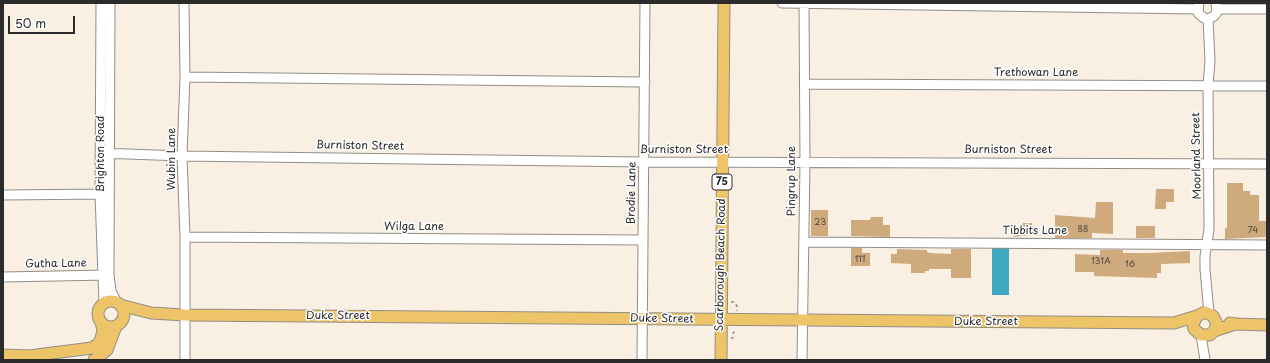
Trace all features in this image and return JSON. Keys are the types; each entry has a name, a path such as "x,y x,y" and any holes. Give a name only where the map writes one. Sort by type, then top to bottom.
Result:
{"main road":[{"name":"Scarborough Beach Road","path":"721,360 724,3"},
{"path":"3,355 29,356 92,348 98,344 103,330 99,312 104,304 111,301 118,304 124,312 108,350 97,359"},
{"name":"Duke Street","path":"118,304 150,313 185,315 1174,324 1205,333"},
{"name":"Duke Street","path":"119,324 150,313"},
{"name":"Duke Street","path":"1174,324 1205,315"},
{"path":"1205,315 1235,324 1267,325"},
{"path":"1205,315 1217,324 1205,333"},
{"path":"1205,315 1193,324 1205,333"},
{"path":"101,322 108,327 119,324"},
{"path":"1205,333 1235,324"}],"street":[{"name":"Brighton Road","path":"101,3 105,153 104,304"},
{"name":"Brighton Road","path":"105,153 110,3"},
{"name":"Wubin Lane","path":"184,3 185,78 182,156 185,237 185,360"},
{"name":"Brodie Lane","path":"642,360 646,3"},
{"path":"782,3 1198,6 1200,16 1208,19 1214,16 1217,6 1267,9"},
{"name":"Pingrup Lane","path":"802,360 805,162 804,3"},
{"name":"Moorland Street","path":"1205,315 1205,256 1209,230 1208,86 1210,60 1208,19"},
{"path":"185,78 645,82"},
{"name":"Trethowan Lane","path":"804,84 1267,86"},
{"name":"Burniston Street","path":"105,153 182,156 644,162 1267,164"},
{"path":"3,195 105,194"},
{"name":"Wilga Lane","path":"185,237 643,240"},
{"name":"Tibbits Lane","path":"804,242 1267,245"},
{"name":"Brighton Road","path":"105,275 118,304"},
{"name":"Gutha Lane","path":"3,277 105,275"},
{"path":"1205,333 1205,357"},
{"path":"92,348 97,359"}],"water":[{"path":"992,247 1009,247 1009,295 992,295"}],"building":[{"path":"1227,183 1243,183 1243,191 1250,191 1250,195 1259,195 1259,221 1267,221 1267,237 1225,239 1225,228 1227,228"},
{"path":"1156,189 1174,189 1174,202 1166,202 1166,209 1155,209"},
{"path":"1096,202 1113,202 1113,234 1092,233 1092,238 1055,238 1055,215 1095,218"},
{"path":"811,210 828,210 828,236 811,236"},
{"path":"871,217 883,217 883,225 890,225 890,237 851,236 851,220 870,220"},
{"path":"1023,223 1032,223 1032,235 1014,237 1013,229 1020,228"},
{"path":"1136,226 1155,226 1155,238 1136,238"},
{"path":"851,248 862,248 862,253 870,253 870,266 851,266"},
{"path":"897,249 927,250 927,252 930,253 951,254 951,249 971,249 971,278 951,278 951,269 929,269 929,271 925,271 925,273 911,273 911,264 891,263 891,254 897,254"},
{"path":"1100,250 1123,250 1123,253 1190,251 1190,263 1161,264 1161,273 1157,273 1157,278 1094,276 1094,272 1075,272 1075,254 1100,255"}]}
